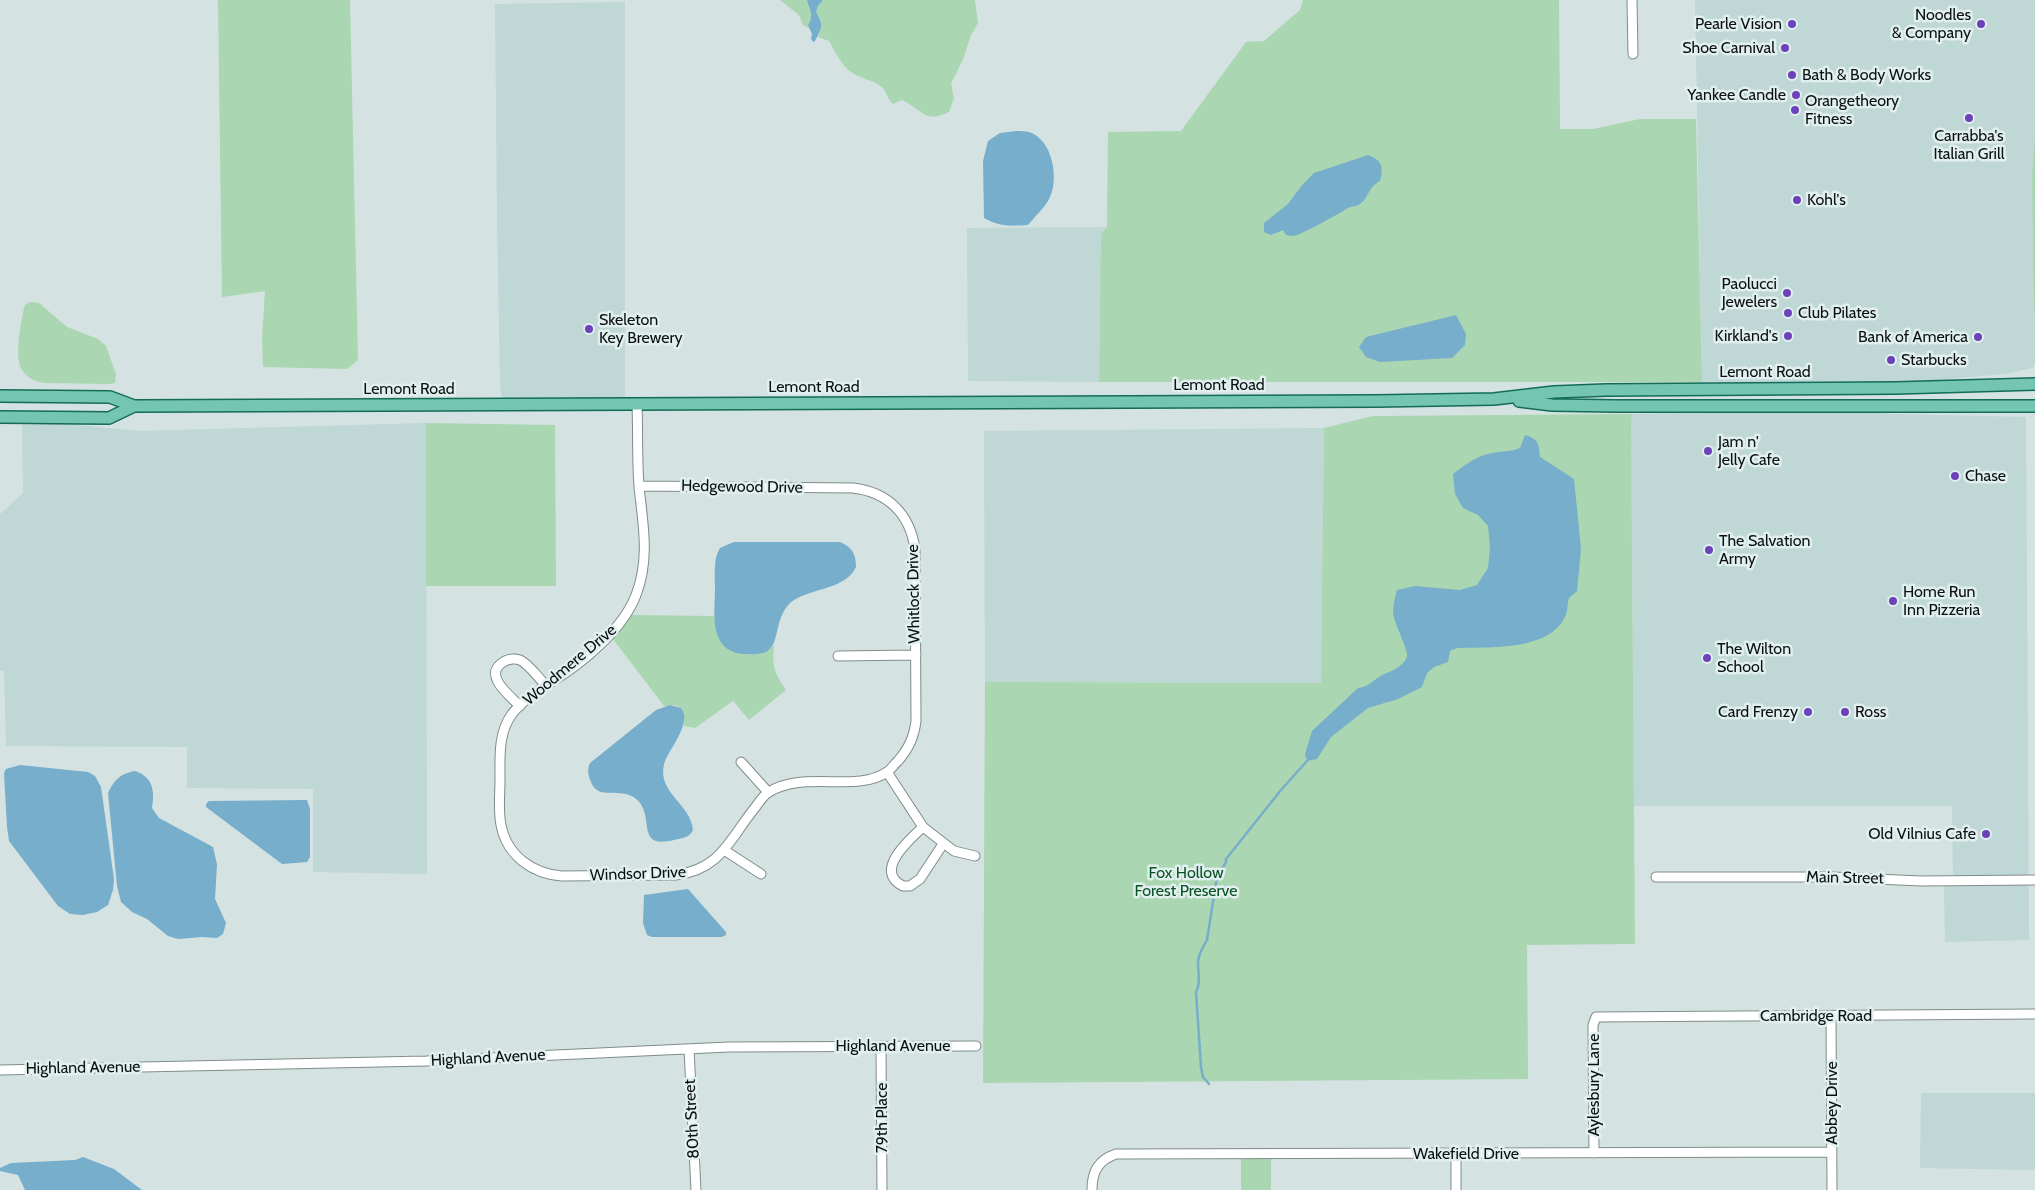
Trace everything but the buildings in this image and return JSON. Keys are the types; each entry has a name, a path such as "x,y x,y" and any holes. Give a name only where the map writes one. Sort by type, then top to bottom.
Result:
{"main road":[{"name":"Lemont Road","path":"1494,399 1554,392 1606,390 1896,388 2035,384"},
{"name":"Lemont Road","path":"0,396 110,397 134,406 1494,399 1552,405 1616,406 2035,406"},
{"name":"Lemont Road","path":"0,417 109,418 134,406"}],"street":[{"path":"1632,0 1633,54"},
{"name":"Woodmere Drive","path":"500,777 500,745 512,715 546,685 554,681 609,637 632,605 640,584 645,558 644,523 639,486 637,404"},
{"name":"Hedgewood Drive","path":"639,486 846,488"},
{"name":"Whitlock Drive","path":"846,488 862,489 880,496 902,512 910,529 915,549 916,721 912,740 907,750 887,772"},
{"path":"838,656 916,655"},
{"path":"520,706 497,683 496,673 499,665 508,659 520,660 546,685"},
{"path":"741,762 768,792 792,783 862,781 887,772 923,827 954,851 975,856"},
{"name":"Windsor Drive","path":"500,777 500,823 505,838 518,859 544,874 562,876 676,875 700,869 718,858 768,792"},
{"path":"923,827 893,861 892,877 896,883 903,886 915,883 920,879 944,844"},
{"path":"724,850 761,874"},
{"name":"Main Street","path":"1656,877 1832,877 1921,881 2035,880"},
{"name":"Cambridge Road","path":"1596,1017 2035,1014"},
{"name":"Abbey Drive","path":"1831,1016 1832,1190"},
{"name":"Aylesbury Lane","path":"1594,1153 1594,1025 1596,1017"},
{"name":"79th Place","path":"881,1046 882,1190"},
{"name":"Highland Avenue","path":"0,1070 426,1061 689,1049 976,1046"},
{"name":"80th Street","path":"689,1049 696,1190"},
{"name":"Wakefield Drive","path":"1092,1190 1094,1173 1102,1161 1108,1157 1123,1154 1832,1152"},
{"path":"1456,1154 1456,1190"}],"shaded area":[{"path":"1695,0 2035,0 2035,362 2033,368 2005,374 1915,382 1702,382"},
{"path":"625,2 625,404 503,404 500,384 495,4"},
{"path":"1107,227 1101,234 1099,382 968,381 967,228"},
{"path":"1860,411 1893,414 2026,417 2029,940 1945,942 1944,886 1953,886 1952,806 1634,806 1631,414"},
{"path":"426,423 427,874 313,872 313,789 187,788 187,747 6,746 4,671 0,671 0,514 23,493 22,425 66,424 140,431"},
{"path":"1324,428 1321,683 985,682 984,431"},
{"path":"1921,1093 2035,1093 2035,1170 1920,1168"}],"green space":[{"path":"218,0 350,0 358,360 347,369 263,367 262,338 265,291 222,297"},
{"path":"780,0 807,0 811,15 808,25 810,29 803,25 799,15"},
{"path":"823,0 975,0 978,23 971,35 964,57 951,84 954,98 949,112 934,117 924,114 902,100 893,104 883,88 847,69 838,58 829,41 818,37 821,24 816,12"},
{"path":"1303,0 1559,0 1560,129 1593,129 1640,119 1696,119 1702,382 1099,382 1101,234 1107,227 1108,132 1181,131 1246,42 1264,41 1300,10"},
{"path":"2035,135 2035,309 2034,312 2032,177"},
{"path":"30,302 39,303 67,327 98,339 106,346 116,374 115,383 45,383 35,381 26,375 20,365 18,348 23,311 25,305"},
{"name":"Fox Hollow Forest Preserve","path":"1631,414 1635,944 1527,945 1528,1079 983,1083 985,682 1321,683 1324,428 1373,416"},
{"path":"426,423 555,425 556,586 426,586"},
{"path":"632,615 715,616 715,621 768,651 774,645 773,658 775,669 786,690 749,720 733,701 695,728 684,726 684,716 681,709 670,705 664,706 613,639"},
{"path":"1241,1159 1271,1159 1271,1190 1241,1190"}],"water":[{"path":"807,0 823,0 816,12 821,23 821,30 813,42 808,25 811,15"},
{"path":"1029,132 1043,142 1052,160 1054,179 1053,189 1045,205 1028,225 1016,226 995,223 984,218 983,161 988,141 1000,133"},
{"path":"1368,155 1376,159 1381,165 1381,176 1380,181 1373,186 1360,204 1348,208 1294,236 1286,235 1283,230 1271,235 1264,232 1264,223 1288,204 1314,173"},
{"path":"1456,315 1466,334 1465,345 1452,358 1380,362 1366,357 1359,347 1366,337"},
{"path":"1525,435 1537,442 1540,457 1574,479 1581,549 1577,591 1569,598 1565,617 1557,628 1546,636 1532,641 1501,647 1457,648 1450,651 1448,662 1434,667 1427,673 1422,687 1398,699 1368,708 1331,737 1317,759 1307,761 1305,754 1312,731 1358,688 1368,685 1396,668 1407,657 1393,613 1397,590 1415,586 1460,590 1477,585 1488,568 1490,547 1488,526 1478,515 1463,508 1455,494 1453,474 1481,456 1520,448"},
{"path":"734,542 840,542 848,546 852,552 856,567 845,580 802,596 787,606 780,621 774,643 766,652 743,654 732,651 724,646 716,629 715,619 716,557 720,548"},
{"path":"670,705 681,708 684,714 684,721 679,736 664,764 663,774 665,783 687,813 693,830 685,837 661,842 654,840 649,835 645,813 635,798 629,795 599,791 594,788 588,770 590,763 656,710"},
{"path":"20,765 88,772 95,776 101,787 114,879 108,905 97,912 83,915 70,914 58,906 9,841 4,773 6,769"},
{"path":"135,771 146,777 149,781 153,790 152,808 159,818 213,847 217,864 215,899 226,923 223,934 217,938 178,939 168,936 147,919 132,912 121,902 117,886 108,793 118,778"},
{"path":"307,800 310,809 310,857 307,862 282,864 206,807 209,801"},
{"path":"688,889 726,932 726,935 722,937 652,937 647,935 643,923 644,895"},
{"path":"83,1157 114,1169 142,1190 25,1190 18,1175 0,1171 0,1168 11,1163 75,1160"}],"waterway":[{"path":"1209,1084 1203,1077 1201,1067 1196,992 1199,982 1198,960 1207,940 1217,877 1226,859 1281,790 1307,761"}],"place":[{"name":"Pearle Vision","path":"1792,24"},
{"name":"Noodles & Company","path":"1981,24"},
{"name":"Shoe Carnival","path":"1785,48"},
{"name":"Bath & Body Works","path":"1792,75"},
{"name":"Yankee Candle","path":"1796,95"},
{"name":"Orangetheory Fitness","path":"1795,110"},
{"name":"Carrabba's Italian Grill","path":"1969,118"},
{"name":"Kohl's","path":"1797,200"},
{"name":"Paolucci Jewelers","path":"1787,293"},
{"name":"Club Pilates","path":"1788,313"},
{"name":"Skeleton Key Brewery","path":"589,329"},
{"name":"Kirkland's","path":"1788,336"},
{"name":"Bank of America","path":"1978,337"},
{"name":"Starbucks","path":"1891,360"},
{"name":"Jam n' Jelly Cafe","path":"1708,451"},
{"name":"Chase","path":"1955,476"},
{"name":"The Salvation Army","path":"1709,550"},
{"name":"Home Run Inn Pizzeria","path":"1893,601"},
{"name":"The Wilton School","path":"1707,658"},
{"name":"Card Frenzy","path":"1808,712"},
{"name":"Ross","path":"1845,712"},
{"name":"Old Vilnius Cafe","path":"1986,834"}]}
